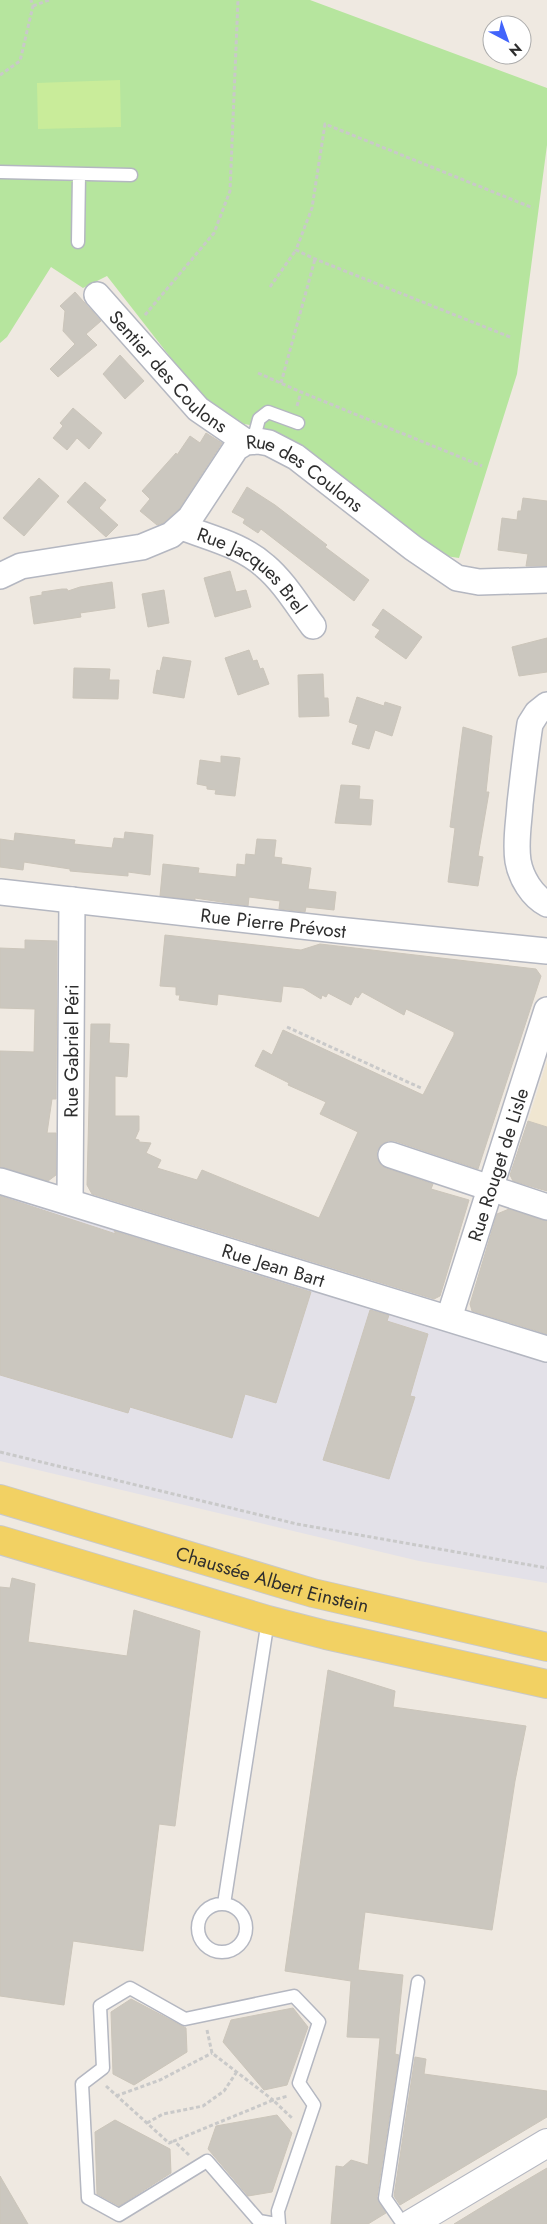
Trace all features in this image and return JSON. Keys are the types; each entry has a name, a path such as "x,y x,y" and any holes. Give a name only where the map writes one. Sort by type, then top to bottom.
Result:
{"main road":[{"name":"Chaussée Albert Einstein","path":"0,1499 313,1593 547,1647"},
{"name":"Chaussée Albert Einstein","path":"0,1540 268,1620 326,1635 547,1684"},
{"path":"411,2224 547,2143"}],"street":[{"name":"Sentier des Coulons","path":"97,295 198,409 249,442"},
{"name":"Rue des Coulons","path":"0,576 21,566 142,547 166,538 182,527 190,518 236,448 249,442 269,443 296,457 420,553 457,578 479,582 547,580"},
{"name":"Rue Jacques Brel","path":"182,527 244,551 260,562 280,582 313,626"},
{"path":"547,705 537,713 530,724 526,747 518,845 518,861 524,880 535,895 547,904"},
{"name":"Rue Pierre Prévost","path":"0,892 337,930 547,951"},
{"name":"Rue Gabriel Péri","path":"70,1202 72,900"},
{"name":"Rue Rouget de Lisle","path":"449,1318 547,1010"},
{"path":"391,1155 547,1207"},
{"name":"Rue Jean Bart","path":"0,1181 547,1349"}],"lane":[{"path":"0,172 131,175"},
{"path":"78,242 79,174"},
{"path":"249,442 259,419 268,412 295,422"},
{"path":"224,1904 268,1620"},
{"path":"403,2224 385,2198 418,1982"},
{"path":"130,1988 185,2019 204,2015 294,1996 319,2022 299,2084 314,2105 278,2210 277,2224 259,2220 207,2161 119,2215 88,2198 82,2084 103,2068 100,2006 130,1988"}],"path":[{"path":"0,75 20,61 33,6 31,0"},
{"path":"33,6 49,0"},
{"path":"130,333 214,233 230,191 238,0"},
{"path":"270,288 296,250 312,208 326,124 533,208"},
{"path":"296,250 510,337"},
{"path":"281,383 315,259"},
{"path":"258,373 482,466"},
{"path":"295,422 301,392"},
{"path":"286,1027 421,1088"},
{"path":"0,1452 297,1524 547,1568"},
{"path":"204,2015 212,2053 273,2100 305,2131"},
{"path":"116,2096 160,2080 212,2053"},
{"path":"147,2123 163,2114 203,2106 224,2091 236,2072"},
{"path":"94,2075 169,2143 273,2100 305,2092"},
{"path":"174,2141 200,2165"}],"shaded area":[{"path":"547,1061 547,1127 528,1121"},
{"path":"0,1190 547,1350 547,1583 419,1561 0,1461"}],"green space":[{"path":"0,0 310,0 547,88 547,145 517,374 459,558 439,555 256,426 244,424 199,394 107,276 83,288 51,267 7,337 0,343"},
{"path":"120,80 121,127 38,129 37,83"}],"building":[{"path":"75,292 101,321 86,334 97,345 58,377 50,369 75,344 63,331 65,311 60,306"},
{"path":"120,355 144,381 125,399 103,374"},
{"path":"73,408 102,433 89,449 77,438 67,450 53,438 63,426 60,423"},
{"path":"206,433 222,443 179,509 163,523 157,525 140,511 150,499 142,491 176,453 177,455 190,436 200,443"},
{"path":"39,478 59,496 24,536 3,518"},
{"path":"85,482 106,500 99,508 118,525 106,537 67,502"},
{"path":"247,487 275,505 327,545 325,547 369,580 354,601 261,529 258,533 243,523 245,519 232,512"},
{"path":"523,498 547,501 547,566 526,566 528,554 498,550 502,518 517,520"},
{"path":"230,571 236,592 246,590 251,607 215,617 204,578"},
{"path":"112,582 115,608 80,613 81,617 34,624 30,597 42,595 42,592 62,589 67,589 68,591 80,587"},
{"path":"164,590 169,623 148,627 142,594"},
{"path":"383,609 422,637 406,659 375,637 380,630 372,625"},
{"path":"547,638 547,672 519,676 512,647"},
{"path":"249,650 253,661 257,660 260,669 263,668 269,684 238,695 225,658"},
{"path":"163,657 191,661 184,698 153,693 157,670 160,671"},
{"path":"74,668 110,669 109,680 119,680 118,699 73,698"},
{"path":"323,674 324,698 328,698 329,716 299,717 298,675"},
{"path":"357,697 384,706 385,702 401,707 392,736 375,730 369,749 352,744 358,725 349,722"},
{"path":"463,727 492,736 486,792 489,792 478,856 483,857 478,886 448,882 455,828 450,827"},
{"path":"221,756 240,758 235,796 215,794 216,790 207,789 207,786 197,784 200,760 221,763"},
{"path":"341,785 360,786 359,799 373,800 371,825 335,823"},
{"path":"125,832 153,835 150,875 128,872 128,876 70,871 70,869 24,862 23,870 0,867 0,839 14,841 15,833 75,840 74,844 112,848 114,838 124,839"},
{"path":"257,839 276,840 274,857 282,858 281,864 311,868 308,889 336,892 334,910 306,907 305,912 279,909 280,901 249,897 248,906 195,898 195,900 160,896 163,864 199,868 198,873 236,877 237,864 245,865 246,854 255,855"},
{"path":"165,935 301,950 320,944 536,969 541,976 478,1169 395,1141 388,1141 382,1144 377,1151 377,1158 381,1165 386,1168 433,1184 431,1189 469,1200 440,1296 434,1299 92,1194 87,1185 91,1024 110,1024 109,1043 129,1044 127,1077 115,1076 115,1116 139,1116 139,1130 135,1139 139,1140 139,1142 151,1143 146,1153 161,1160 157,1168 197,1180 202,1170 319,1218 358,1132 320,1114 326,1102 288,1085 289,1083 255,1066 263,1050 272,1055 283,1030 423,1095 454,1035 454,1032 406,1009 404,1015 362,992 358,998 355,996 351,1005 328,993 326,997 322,995 321,999 303,988 283,986 281,1002 218,994 217,1005 179,1000 180,995 176,995 176,987 160,986"},
{"path":"25,940 57,941 56,1099 52,1099 47,1133 56,1133 56,1175 48,1181 0,1167 0,1051 34,1052 35,1009 0,1008 0,948 25,949"},
{"path":"528,1121 547,1127 547,1191 513,1181 510,1175"},
{"path":"0,1196 116,1234 114,1231 311,1292 276,1403 245,1394 232,1438 130,1407 128,1413 0,1375"},
{"path":"509,1209 547,1221 547,1334 472,1311 470,1304 497,1214"},
{"path":"370,1310 389,1315 387,1321 428,1334 410,1396 415,1397 389,1479 323,1460"},
{"path":"12,1578 35,1584 28,1642 127,1656 134,1610 200,1631 175,1826 159,1824 143,1951 73,1941 64,2005 0,1996 0,1587 10,1588"},
{"path":"328,1670 395,1691 393,1707 526,1726 515,1781 492,1930 365,1912 358,1970 403,1975 395,2054 399,2055 377,2197 386,2213 368,2224 331,2224 336,2166 343,2167 351,2160 368,2165 380,2038 347,2037 351,1981 285,1971"},
{"path":"131,1999 186,2028 187,2052 134,2085 113,2074 111,2012"},
{"path":"293,2008 308,2027 287,2085 264,2090 223,2042 231,2020"},
{"path":"415,2057 426,2059 424,2074 547,2091 547,2117 400,2205 394,2196"},
{"path":"277,2115 292,2133 272,2192 248,2196 208,2149 216,2126"},
{"path":"115,2120 170,2149 171,2173 119,2206 97,2194 95,2132"},
{"path":"547,2168 547,2224 454,2224 508,2191"},
{"path":"0,2176 28,2224 0,2224"}]}
